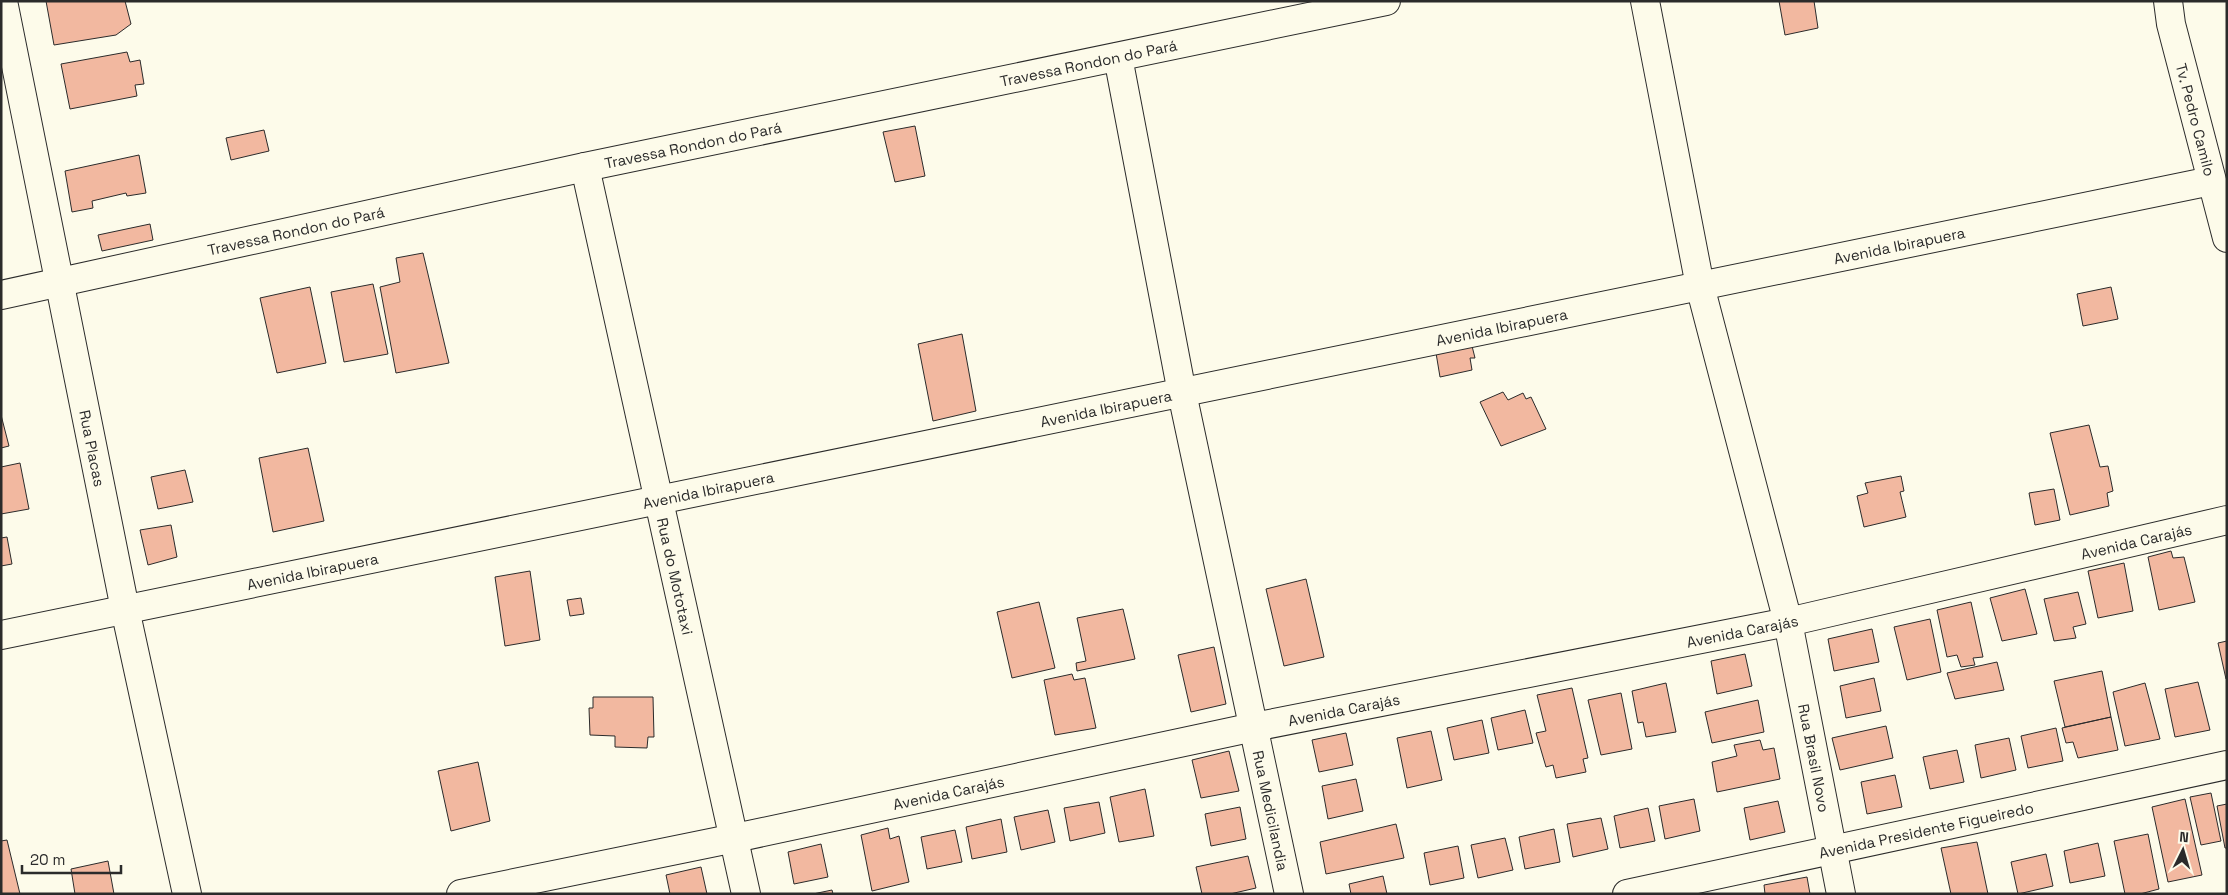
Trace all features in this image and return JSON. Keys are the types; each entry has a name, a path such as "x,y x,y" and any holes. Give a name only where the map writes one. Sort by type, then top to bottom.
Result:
{"street":[{"name":"Rua Placas","path":"3,1 125,609 187,894"},
{"name":"Travessa Rondon do Pará","path":"1,295 585,167 1386,1"},
{"name":"Rua Brasil Novo","path":"1645,1 1700,286 1788,622 1842,894"},
{"name":"Tv. Pedro Camilo","path":"2168,1 2171,24 2215,165 2227,238"},
{"name":"Rua Medicilandia","path":"1118,57 1182,393 1289,894"},
{"name":"Avenida Ibirapuera","path":"1,635 1700,286 2215,165"},
{"name":"Rua do Mototaxi","path":"585,167 735,838"},
{"name":"Avenida Carajás","path":"461,894 735,838 1254,727 1788,622 2227,520"},
{"name":"Avenida Presidente Figueiredo","path":"1627,894 2227,765"},
{"path":"735,838 746,894"}],"building":[{"path":"46,1 125,1 131,24 116,35 54,45"},
{"path":"1779,1 1814,1 1818,28 1785,35"},
{"path":"127,52 130,62 140,60 144,84 135,85 137,96 70,109 61,64"},
{"path":"915,126 925,176 895,182 883,132"},
{"path":"264,130 269,151 231,160 226,138"},
{"path":"139,155 146,193 127,196 126,193 92,201 93,208 72,212 65,171"},
{"path":"150,224 153,240 102,251 98,235"},
{"path":"423,253 449,363 396,373 380,287 400,282 396,258"},
{"path":"373,284 388,354 344,362 331,292"},
{"path":"310,287 326,363 277,373 260,298"},
{"path":"2111,287 2118,319 2083,326 2077,294"},
{"path":"962,334 976,411 933,421 918,344"},
{"path":"1472,346 1475,358 1470,358 1472,370 1440,377 1436,353"},
{"path":"1503,392 1508,400 1523,393 1526,399 1531,397 1546,429 1501,446 1480,402"},
{"path":"1,415 9,446 1,448"},
{"path":"2089,425 2100,467 2108,466 2113,491 2107,493 2109,506 2070,515 2050,433"},
{"path":"308,448 324,521 273,532 259,458"},
{"path":"20,463 29,509 1,514 1,467"},
{"path":"185,470 193,502 158,509 151,477"},
{"path":"1901,476 1904,491 1900,492 1906,517 1864,527 1857,496 1868,493 1865,483"},
{"path":"2054,489 2060,520 2035,525 2029,493"},
{"path":"171,525 177,557 148,565 140,530"},
{"path":"7,537 12,564 1,566 1,538"},
{"path":"2171,551 2173,558 2184,557 2195,602 2159,610 2148,557"},
{"path":"2124,563 2133,611 2098,618 2088,571"},
{"path":"530,571 540,640 505,646 495,577"},
{"path":"1306,579 1324,657 1284,666 1266,589"},
{"path":"2025,589 2037,634 2002,641 1990,598"},
{"path":"2078,592 2086,624 2073,627 2076,638 2054,641 2044,599"},
{"path":"581,598 584,614 570,616 567,600"},
{"path":"1039,602 1055,668 1012,678 997,612"},
{"path":"1971,602 1983,657 1973,658 1975,665 1961,667 1957,655 1947,657 1937,610"},
{"path":"1123,609 1135,659 1077,671 1076,663 1086,661 1077,618"},
{"path":"1930,619 1941,672 1907,680 1894,627"},
{"path":"1872,629 1879,662 1834,671 1828,639"},
{"path":"2227,641 2227,679 2226,679 2218,643"},
{"path":"1214,647 1226,704 1191,712 1178,655"},
{"path":"1745,654 1752,686 1717,694 1711,661"},
{"path":"1997,662 2004,690 1955,699 1947,673"},
{"path":"2102,671 2111,717 2065,727 2054,681"},
{"path":"1072,674 1074,680 1085,678 1096,728 1055,735 1044,680"},
{"path":"1874,678 1881,711 1846,718 1840,686"},
{"path":"2198,682 2210,730 2175,737 2165,689"},
{"path":"1666,683 1676,732 1646,737 1643,722 1638,723 1632,691"},
{"path":"2145,683 2160,739 2125,746 2113,692"},
{"path":"1572,688 1588,758 1583,759 1586,772 1556,778 1553,765 1546,767 1536,733 1546,731 1537,695"},
{"path":"1621,693 1632,749 1601,755 1588,700"},
{"path":"593,697 653,697 654,737 648,737 647,748 615,747 615,736 590,735 589,708 593,708"},
{"path":"1758,700 1764,732 1712,743 1705,712"},
{"path":"1525,710 1533,743 1498,750 1491,718"},
{"path":"2111,717 2118,750 2078,758 2073,742 2066,743 2062,728"},
{"path":"1482,720 1489,753 1454,760 1447,728"},
{"path":"1886,726 1893,758 1840,770 1832,738"},
{"path":"2056,728 2063,761 2028,768 2021,736"},
{"path":"1431,731 1442,780 1407,788 1397,738"},
{"path":"1346,733 1353,765 1319,772 1312,740"},
{"path":"2009,738 2016,770 1981,778 1975,745"},
{"path":"1760,740 1763,750 1774,748 1780,779 1717,792 1712,762 1737,756 1734,745"},
{"path":"1957,750 1964,782 1930,789 1923,757"},
{"path":"1229,751 1239,791 1201,798 1192,760"},
{"path":"478,762 490,821 451,831 438,771"},
{"path":"1895,775 1902,807 1867,814 1861,782"},
{"path":"1356,779 1363,811 1328,819 1322,786"},
{"path":"1145,789 1154,836 1119,842 1110,797"},
{"path":"2211,793 2221,841 2201,845 2190,797"},
{"path":"1694,799 1700,831 1665,839 1659,806"},
{"path":"2185,799 2202,875 2168,882 2152,807"},
{"path":"1778,801 1785,832 1750,840 1744,808"},
{"path":"1099,802 1105,833 1070,841 1064,808"},
{"path":"2227,804 2227,848 2225,848 2217,806"},
{"path":"1240,807 1246,839 1211,846 1205,814"},
{"path":"1648,808 1655,841 1620,848 1614,816"},
{"path":"1048,810 1055,842 1021,850 1014,817"},
{"path":"1601,818 1608,849 1573,857 1567,824"},
{"path":"1001,819 1007,852 972,859 966,827"},
{"path":"1396,824 1404,858 1326,874 1320,842"},
{"path":"888,828 890,839 899,836 909,882 872,891 861,835"},
{"path":"1554,829 1560,862 1525,869 1519,837"},
{"path":"955,830 962,862 927,869 921,837"},
{"path":"2148,834 2159,889 2140,894 2125,894 2114,841"},
{"path":"1505,838 1513,870 1478,878 1471,845"},
{"path":"7,840 20,894 1,894 1,841"},
{"path":"1977,842 1988,894 1951,894 1941,848"},
{"path":"2098,843 2105,876 2070,883 2064,851"},
{"path":"821,844 828,877 794,884 788,852"},
{"path":"1458,846 1464,878 1430,885 1424,853"},
{"path":"2046,854 2053,886 2018,894 2011,862"},
{"path":"1248,856 1256,888 1230,894 1202,894 1196,867"},
{"path":"108,861 114,894 75,894 71,869"},
{"path":"701,867 707,894 670,894 666,875"},
{"path":"1383,876 1387,894 1351,894 1349,884"},
{"path":"1807,877 1810,894 1765,894 1764,885"},
{"path":"832,890 833,894 813,894"}]}
